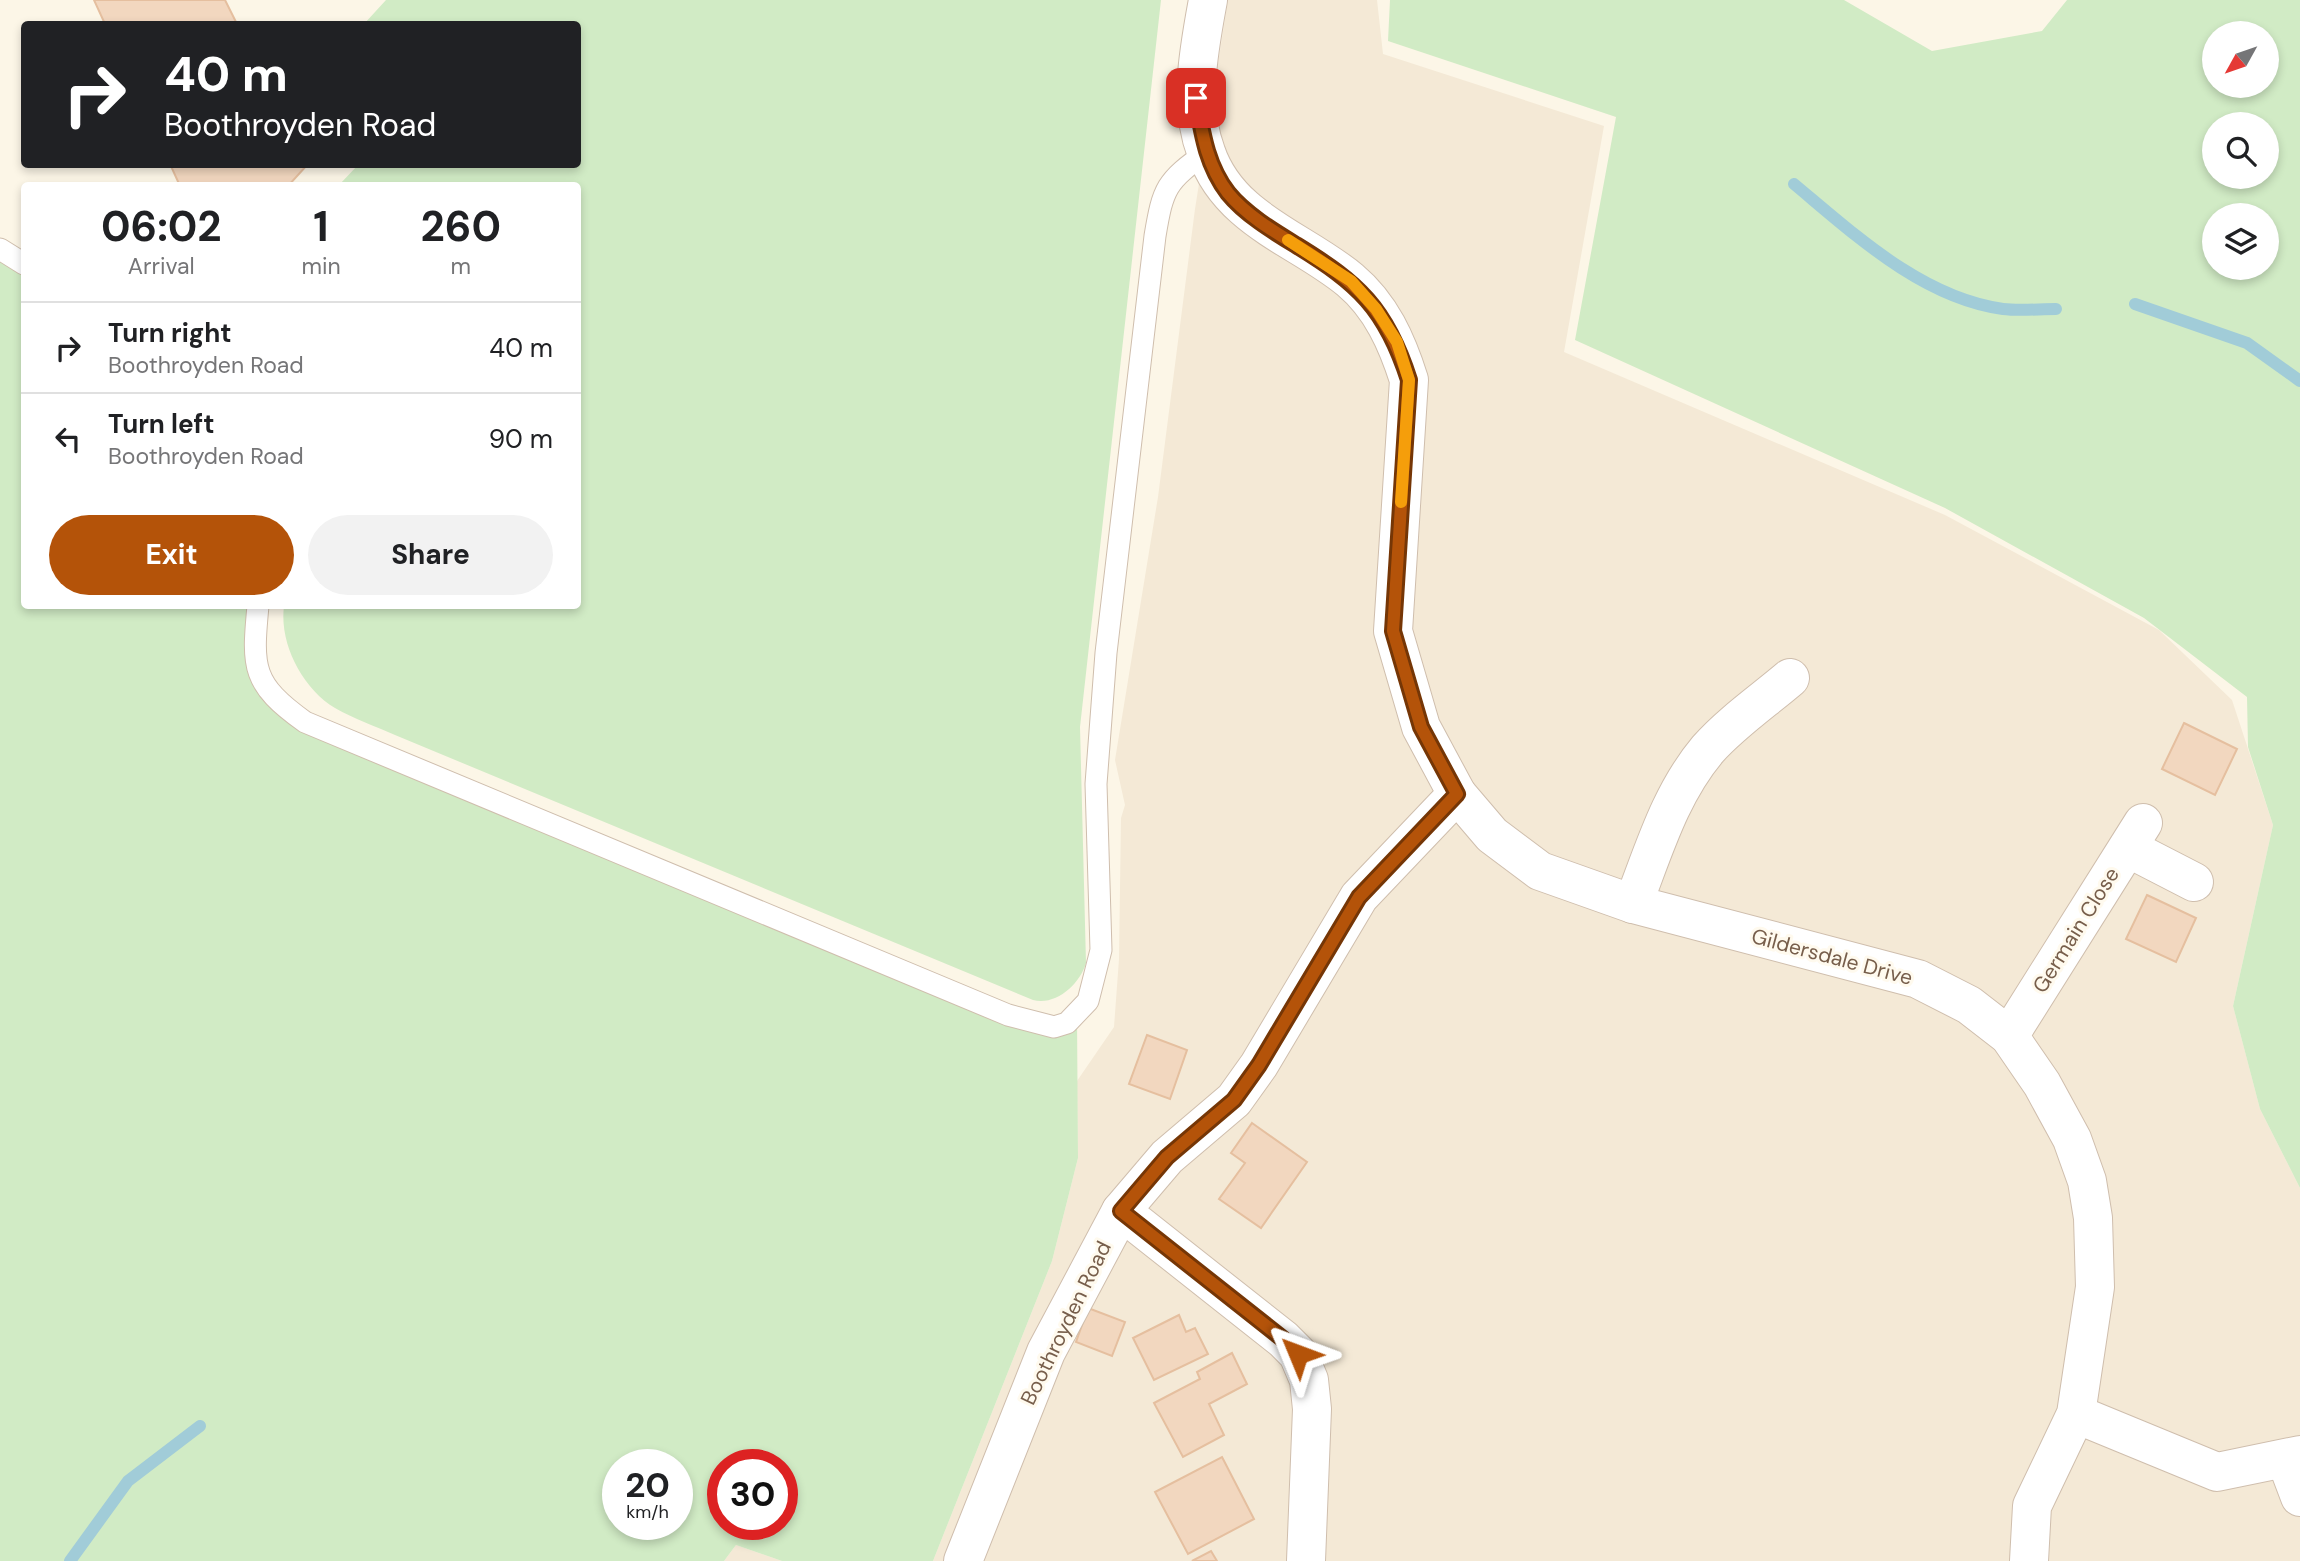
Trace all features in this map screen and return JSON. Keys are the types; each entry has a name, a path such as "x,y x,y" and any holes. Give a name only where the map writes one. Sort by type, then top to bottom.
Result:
{"street":[{"path":"1208,0 1196,98 1206,153 1229,193 1270,229 1351,281 1376,309 1397,342 1409,380 1393,631 1421,727 1457,794"},
{"path":"1633,904 1672,804 1689,774 1710,747 1790,678"},
{"name":"Gildersdale Drive","path":"1457,794 1492,835 1540,871 1633,904 1918,979 1969,1005 2009,1036 2048,1095 2072,1139 2087,1181 2092,1218 2095,1287 2076,1414 2032,1506 2029,1561"},
{"name":"Boothroyden Road","path":"963,1561 1046,1352 1121,1211 1167,1157 1234,1100 1259,1065 1359,897 1457,794"},
{"name":"Germain Close","path":"2009,1036 2135,835 2193,882"},
{"path":"1121,1211 1283,1339 1298,1354 1309,1380 1312,1409 1306,1561"},
{"path":"2076,1414 2217,1472 2293,1458 2300,1497"}],"lane":[{"path":"258,609 254,646 264,688 305,722 1008,1015 1054,1027 1067,1023 1088,1001 1101,950 1096,784 1100,731 1155,236 1160,205 1174,175 1206,153"},
{"path":"0,248 21,262"}],"shaded area":[{"path":"1228,0 1377,0 1383,54 1604,126 1564,352 1945,515 2159,630 2232,700 2273,825 2233,1006 2260,1109 2300,1188 2300,1561 933,1561 1052,1261 1078,1158 1077,1081 1114,1027 1119,959 1121,818 1125,805 1115,760 1158,497 1195,209"},
{"path":"736,1545 782,1561 724,1561"}],"green space":[{"path":"386,0 1161,0 1080,727 1086,963 1073,986 1066,992 1050,1000 1033,1000 357,719 323,699 303,677 285,635 284,609 581,609 581,182 342,182 355,168 581,168 581,21 367,21"},
{"path":"1390,0 1844,0 1932,51 2042,31 2067,0 2300,0 2300,1188 2260,1109 2233,1006 2273,825 2248,747 2247,697 2144,618 1945,508 1575,340 1616,117 1388,41"},
{"path":"0,249 21,262 21,609 258,609 254,646 282,706 1040,1023 1077,1016 1078,1158 1052,1261 933,1561 782,1561 736,1545 724,1561 0,1561"}],"building":[{"path":"94,0 225,0 236,21 104,21"},
{"path":"172,168 304,168 292,182 178,182"},
{"path":"2184,723 2237,749 2215,795 2162,769"},
{"path":"2147,895 2196,918 2176,962 2126,939"},
{"path":"1147,1035 1187,1050 1170,1099 1129,1084"},
{"path":"1252,1123 1307,1162 1261,1228 1219,1199 1245,1163 1231,1153"},
{"path":"1088,1308 1125,1322 1112,1356 1076,1342"},
{"path":"1179,1315 1186,1332 1195,1328 1208,1354 1154,1380 1133,1338"},
{"path":"1232,1353 1247,1384 1209,1404 1224,1435 1183,1457 1154,1403 1200,1379 1197,1372"},
{"path":"1222,1457 1254,1519 1188,1554 1155,1492"},
{"path":"1211,1551 1217,1561 1192,1561"}],"waterway":[{"path":"1794,184 1865,243 1917,278 1945,292 1973,303 2003,309 2056,309"},
{"path":"2135,304 2247,343 2300,381"},
{"path":"70,1561 128,1481 200,1426"}],"slow traffic":[{"path":"1288,240 1351,281 1376,309 1397,342 1409,380 1401,502"}],"route":[{"path":"1196,98 1206,153 1229,193 1270,229 1351,281 1376,309 1397,342 1409,380 1393,631 1421,727 1457,794 1359,897 1259,1065 1234,1100 1167,1157 1121,1211 1283,1339 1298,1354"}]}
